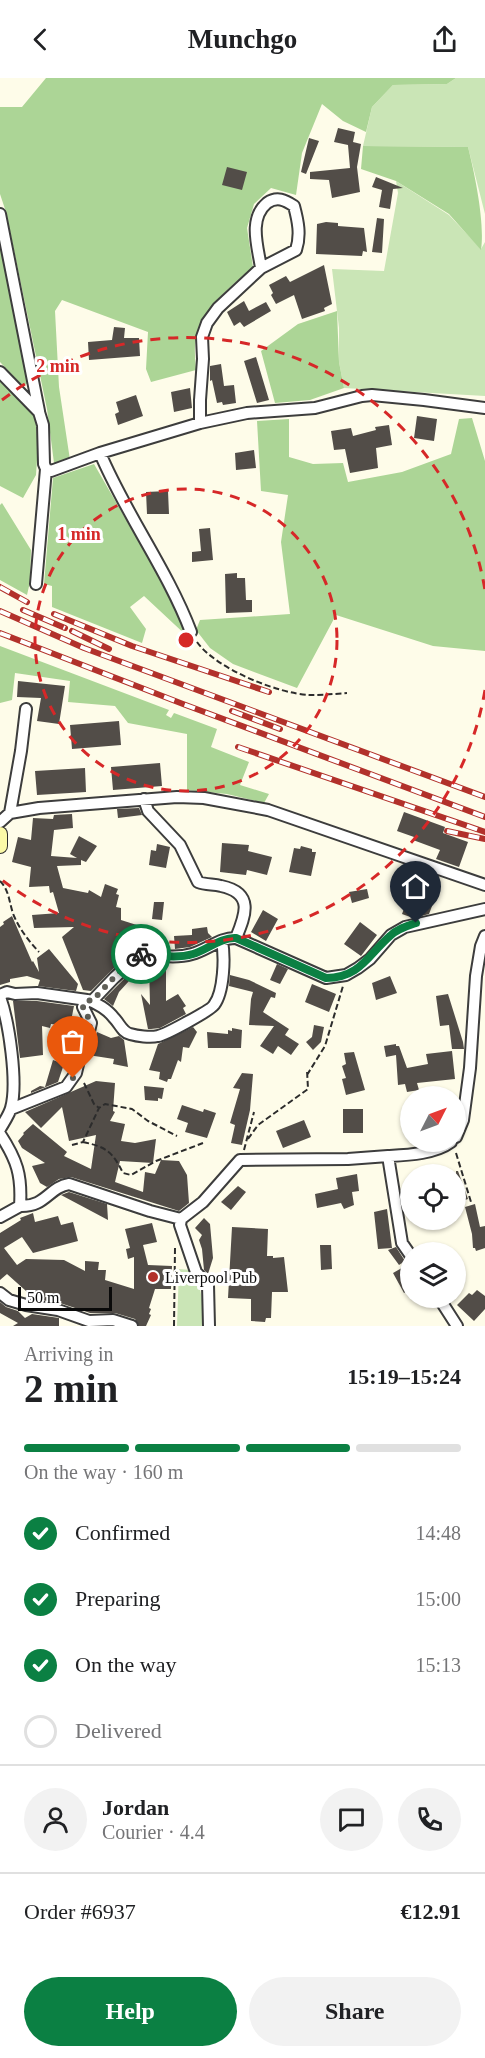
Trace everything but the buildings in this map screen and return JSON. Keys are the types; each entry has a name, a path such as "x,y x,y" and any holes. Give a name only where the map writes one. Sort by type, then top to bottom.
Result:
{"main road":[{"path":"0,834 0,846"}],"street":[{"path":"201,423 202,337 207,323 218,308 261,268 296,250 299,241 298,221 294,206 285,199 273,199 265,205 257,218 256,234 261,268"},
{"path":"0,214 39,412 44,425 46,469 36,584"},
{"path":"0,372 39,412"},
{"path":"46,469 57,470 100,453 201,423 266,411 315,408 372,395 485,408"},
{"path":"100,453 109,476 169,582 191,632"},
{"path":"10,813 26,709"},
{"path":"0,822 10,813 144,799 204,798 268,810 485,885"},
{"path":"144,799 148,811 180,845 198,882 204,885 224,886 241,898 246,906 246,913 236,938"},
{"path":"11,1109 66,1087 73,1078 91,1023 83,1007 140,954 182,956 200,952 229,938 236,938 326,978 346,975 370,959 391,935 405,927 485,909"},
{"path":"466,1094 476,976 485,936"},
{"path":"0,1129 11,1109 13,1080 8,1022 0,996 7,992 37,993 89,1001 113,1016 123,1031 129,1034 157,1037 213,1007 219,993 222,972 224,952 222,941"},
{"path":"0,1134 19,1170 20,1206"},
{"path":"210,1326 208,1285 196,1272 180,1225 181,1219 203,1202 240,1160 348,1159 423,1152"},
{"path":"388,1156 402,1242"},
{"path":"0,1217 20,1206 30,1206 64,1185 69,1185 181,1219"},
{"path":"0,1293 9,1300 58,1310 89,1321 113,1320 132,1326"},
{"path":"445,1308 457,1326"}],"path":[{"path":"191,632 202,649 248,677 284,691 308,695 347,693"},
{"path":"0,881 8,891 18,925 39,952"},
{"path":"307,1075 325,1046 346,975"},
{"path":"248,1139 258,1125 308,1089 307,1071"},
{"path":"73,1078 86,1084 94,1104 99,1108"},
{"path":"83,1142 99,1108 105,1104 132,1108 148,1121 177,1136"},
{"path":"240,1160 254,1112"},
{"path":"72,1145 83,1142 103,1146 117,1161 123,1173 131,1175 156,1161 203,1143"},
{"path":"455,1152 471,1202"},
{"path":"174,1326 175,1239"}],"green space":[{"path":"46,78 456,78 447,84 393,85 372,107 366,132 343,121 322,104 302,153 296,195 271,188 254,204 247,228 253,267 223,294 203,318 196,337 196,370 151,382 146,369 148,332 62,300 55,311 59,387 70,460 54,463 47,409 6,212 0,194 0,107 22,107"},
{"path":"456,78 485,78 485,214 468,147 363,146 372,107 393,85 447,84"},
{"path":"363,146 468,147 480,213 481,250 449,214 396,181 361,169"},
{"path":"396,181 449,215 481,249 485,242 485,396 344,388 339,362 339,328 332,269 384,271 398,193"},
{"path":"0,237 28,383 23,386 0,362"},
{"path":"337,311 339,362 344,388 310,400 275,403 261,351 298,324"},
{"path":"0,380 35,415 38,445 36,475 23,498 0,486"},
{"path":"472,418 485,461 485,651 433,646 336,615 297,688 233,664 210,648 196,630 200,620 290,614 281,542 288,495 261,491 257,421 289,419 289,457 313,464 343,463 348,482 402,472 451,454 459,419"},
{"path":"94,464 154,568 189,638 144,596 130,607 146,629 142,643 52,607 52,586 44,584 53,478"},
{"path":"2,503 31,550 30,582 27,595 0,580 0,505"},
{"path":"0,646 169,710 166,715 171,718 174,713 217,729 211,747 249,762 240,785 269,794 264,803 227,794 187,790 187,734 128,723 115,706 68,702 70,681 15,673 12,700 0,703"},
{"path":"179,1269 191,1270 198,1283 203,1304 204,1326 177,1326"}],"railway":[{"path":"0,587 27,602"},
{"path":"23,610 65,628"},
{"path":"0,611 84,648 485,797"},
{"path":"54,614 132,646 269,692"},
{"path":"72,631 109,649"},
{"path":"0,633 485,817"},
{"path":"232,711 280,729"},
{"path":"238,747 485,832"},
{"path":"447,831 485,839"}],"way so far":[{"path":"73,1078 91,1023 83,1007 87,1000 92,1001 119,972 141,954"}],"place":[{"name":"Liverpool Pub","path":"153,1277"}],"route":[{"path":"141,954 190,955 229,938 236,938 326,978 337,978 346,975 370,959 391,935 416,923"}]}
